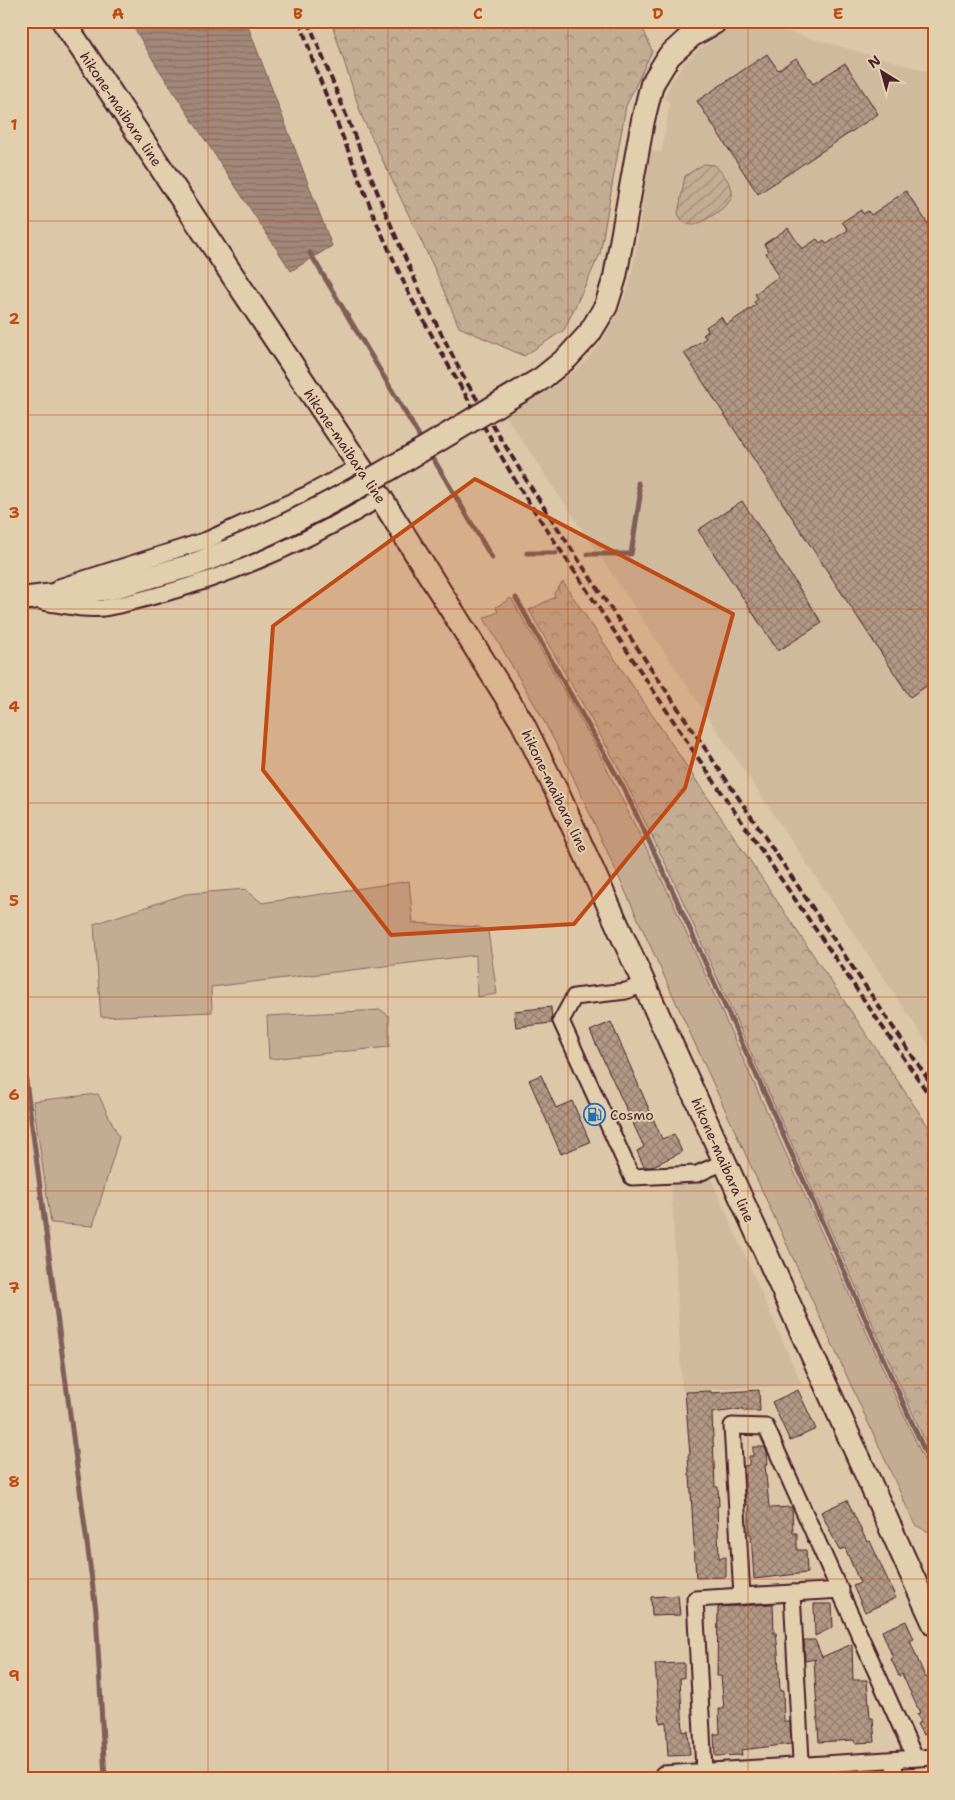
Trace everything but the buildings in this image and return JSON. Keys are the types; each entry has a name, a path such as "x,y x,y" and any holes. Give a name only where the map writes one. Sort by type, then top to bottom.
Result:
{"main road":[{"name":"hikone-maibara line","path":"63,21 381,498 522,722 559,796 934,1624"},
{"path":"23,599 111,588 193,565 286,527 330,504 541,379 567,358 589,334 606,306 616,276 643,120 652,84 669,56 690,36 714,24"}],"street":[{"path":"23,599 102,572 160,556 207,540 250,522 359,467"},
{"path":"23,599 85,608 102,608 170,592 238,569 324,529 381,498"},
{"path":"644,984 626,991 574,997 561,1021 632,1176 697,1174 724,1162"},
{"path":"742,1596 732,1426 766,1427 915,1758"},
{"path":"704,1771 695,1599 841,1590"},
{"path":"792,1593 802,1772"},
{"path":"663,1774 704,1771 802,1772 894,1760 934,1757"},
{"path":"894,1760 895,1779"}],"highlighted area":[{"path":"475,479 733,614 685,788 574,924 391,935 263,770 273,626"}],"shaded area":[{"path":"130,21 246,21 332,246 291,271 156,65"},
{"path":"749,26 767,27 793,33 934,73 934,1053 505,415 548,390 582,365 602,341 618,313 629,285 636,252 650,150 661,153 670,102 664,100 671,82 684,63 703,46 718,37 716,32"},
{"path":"710,1176 802,1385 682,1391 671,1182"}],"green space":[{"path":"331,21 640,21 652,51 626,106 600,254 564,330 524,356 459,327 436,272 362,117"},
{"path":"704,164 715,165 727,179 732,196 727,204 716,213 698,224 690,225 683,222 678,214 685,176"},
{"path":"563,582 934,1135 934,1461 671,875 616,763 529,610 555,597 554,593"},
{"path":"511,598 594,743 667,890 934,1482 934,1532 929,1532 915,1525 569,768 539,712 484,618 498,612 496,607"},
{"path":"409,881 413,923 479,927 488,932 497,994 477,997 476,955 211,987 212,1012 101,1017 94,924 186,894 245,889 262,903"},
{"path":"381,1010 389,1016 389,1047 269,1059 267,1016"},
{"path":"98,1094 119,1137 93,1226 51,1223 33,1101"}],"waterway":[{"path":"310,253 424,444"},
{"path":"430,453 492,558"},
{"path":"588,554 631,554 640,496 638,483"},
{"path":"527,553 556,553"},
{"path":"516,598 622,785 668,881 934,1472"},
{"path":"21,1043 96,1611 105,1779"}],"railway":[{"path":"300,21 315,67 376,221 409,294 522,492 696,755 934,1102"},
{"path":"308,21 387,216 421,294 464,378 528,483 603,597 934,1088"}],"place":[{"name":"Cosmo","path":"594,1115"}]}
